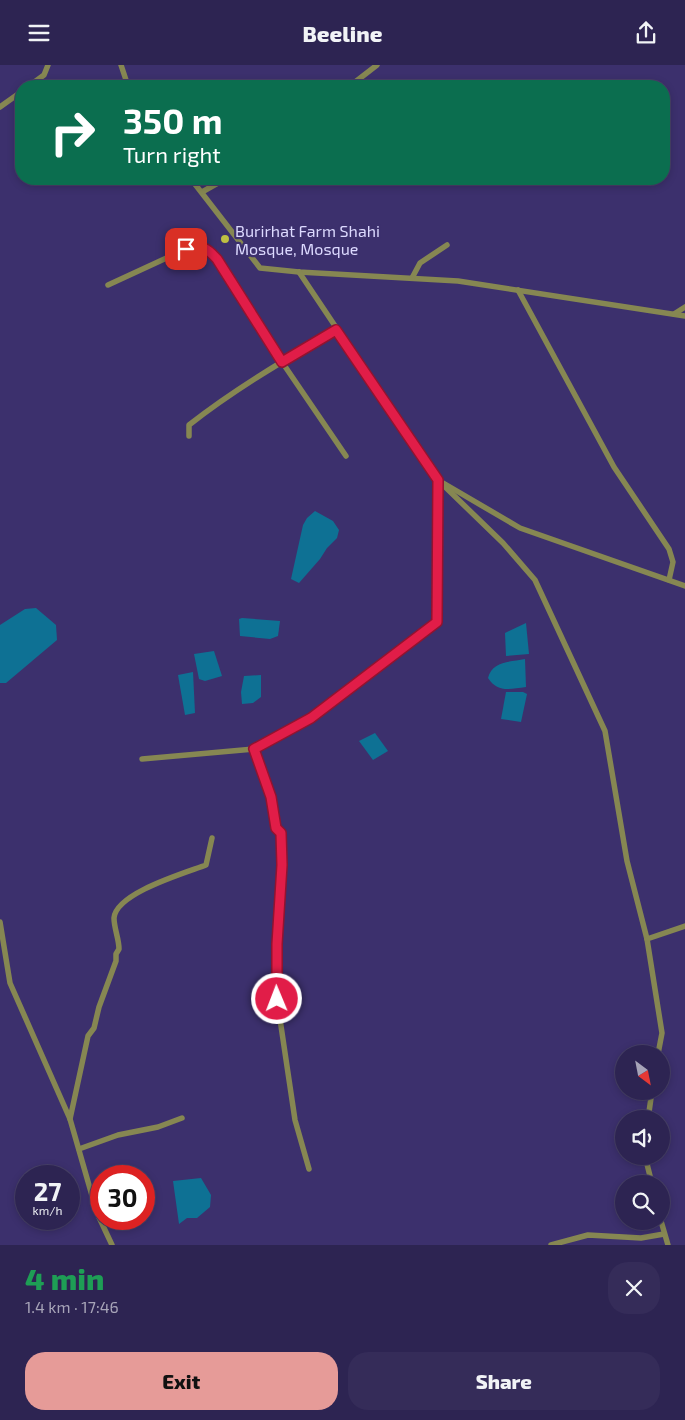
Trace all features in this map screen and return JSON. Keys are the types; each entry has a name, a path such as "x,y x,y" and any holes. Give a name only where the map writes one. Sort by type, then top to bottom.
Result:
{"street":[{"path":"37,80 44,75 48,65"},
{"path":"121,65 126,80"},
{"path":"358,80 377,65"},
{"path":"0,107 15,96"},
{"path":"196,185 260,268 299,273 458,281 685,316"},
{"path":"202,192 214,185"},
{"path":"412,278 420,263 447,245"},
{"path":"108,285 186,249 206,248 217,259 282,362 346,456"},
{"path":"299,273 438,480 503,543 535,580 605,731 627,861 648,939 662,1033 660,1045"},
{"path":"518,290 614,467 669,549 673,563 670,580"},
{"path":"674,314 685,307"},
{"path":"189,437 189,425 201,415 282,362 336,330"},
{"path":"438,480 520,528 685,586"},
{"path":"142,759 254,749 311,718 437,622 438,480"},
{"path":"254,749 271,797 276,828 281,833 282,865 277,944 277,999 295,1119 309,1169"},
{"path":"70,1119 88,1036 94,1028 99,1007 119,949 114,918 119,907 138,892 206,865 212,838"},
{"path":"0,922 10,983 70,1119 97,1213 112,1245"},
{"path":"648,939 685,926"},
{"path":"79,1149 118,1135 158,1127 182,1118"},
{"path":"663,1230 668,1245"},
{"path":"551,1245 588,1235 641,1238 664,1234"}],"water":[{"path":"315,511 333,521 339,530 337,538 299,583 291,579 303,525 307,518"},
{"path":"36,608 56,625 57,640 6,683 0,683 0,625 25,609"},
{"path":"239,619 280,621 278,636 270,639 240,636"},
{"path":"526,623 529,654 506,656 505,633"},
{"path":"214,651 222,676 205,681 199,679 194,654"},
{"path":"525,659 526,687 504,689 496,686 488,678 493,668 498,665"},
{"path":"193,672 195,713 185,715 178,675"},
{"path":"261,675 261,697 253,703 242,704 241,692 244,676"},
{"path":"506,692 523,692 527,694 521,722 501,719"},
{"path":"375,733 388,751 373,760 359,741"},
{"path":"201,1178 211,1195 210,1207 197,1218 187,1218 179,1224 173,1181"}],"place":[{"name":"Burirhat Farm Shahi Mosque, Mosque","path":"225,239"}],"route":[{"path":"186,249 206,248 217,259 282,362 336,330 438,480 437,622 311,718 254,749 271,797 276,828 281,833 282,865 277,944 277,999"}]}
